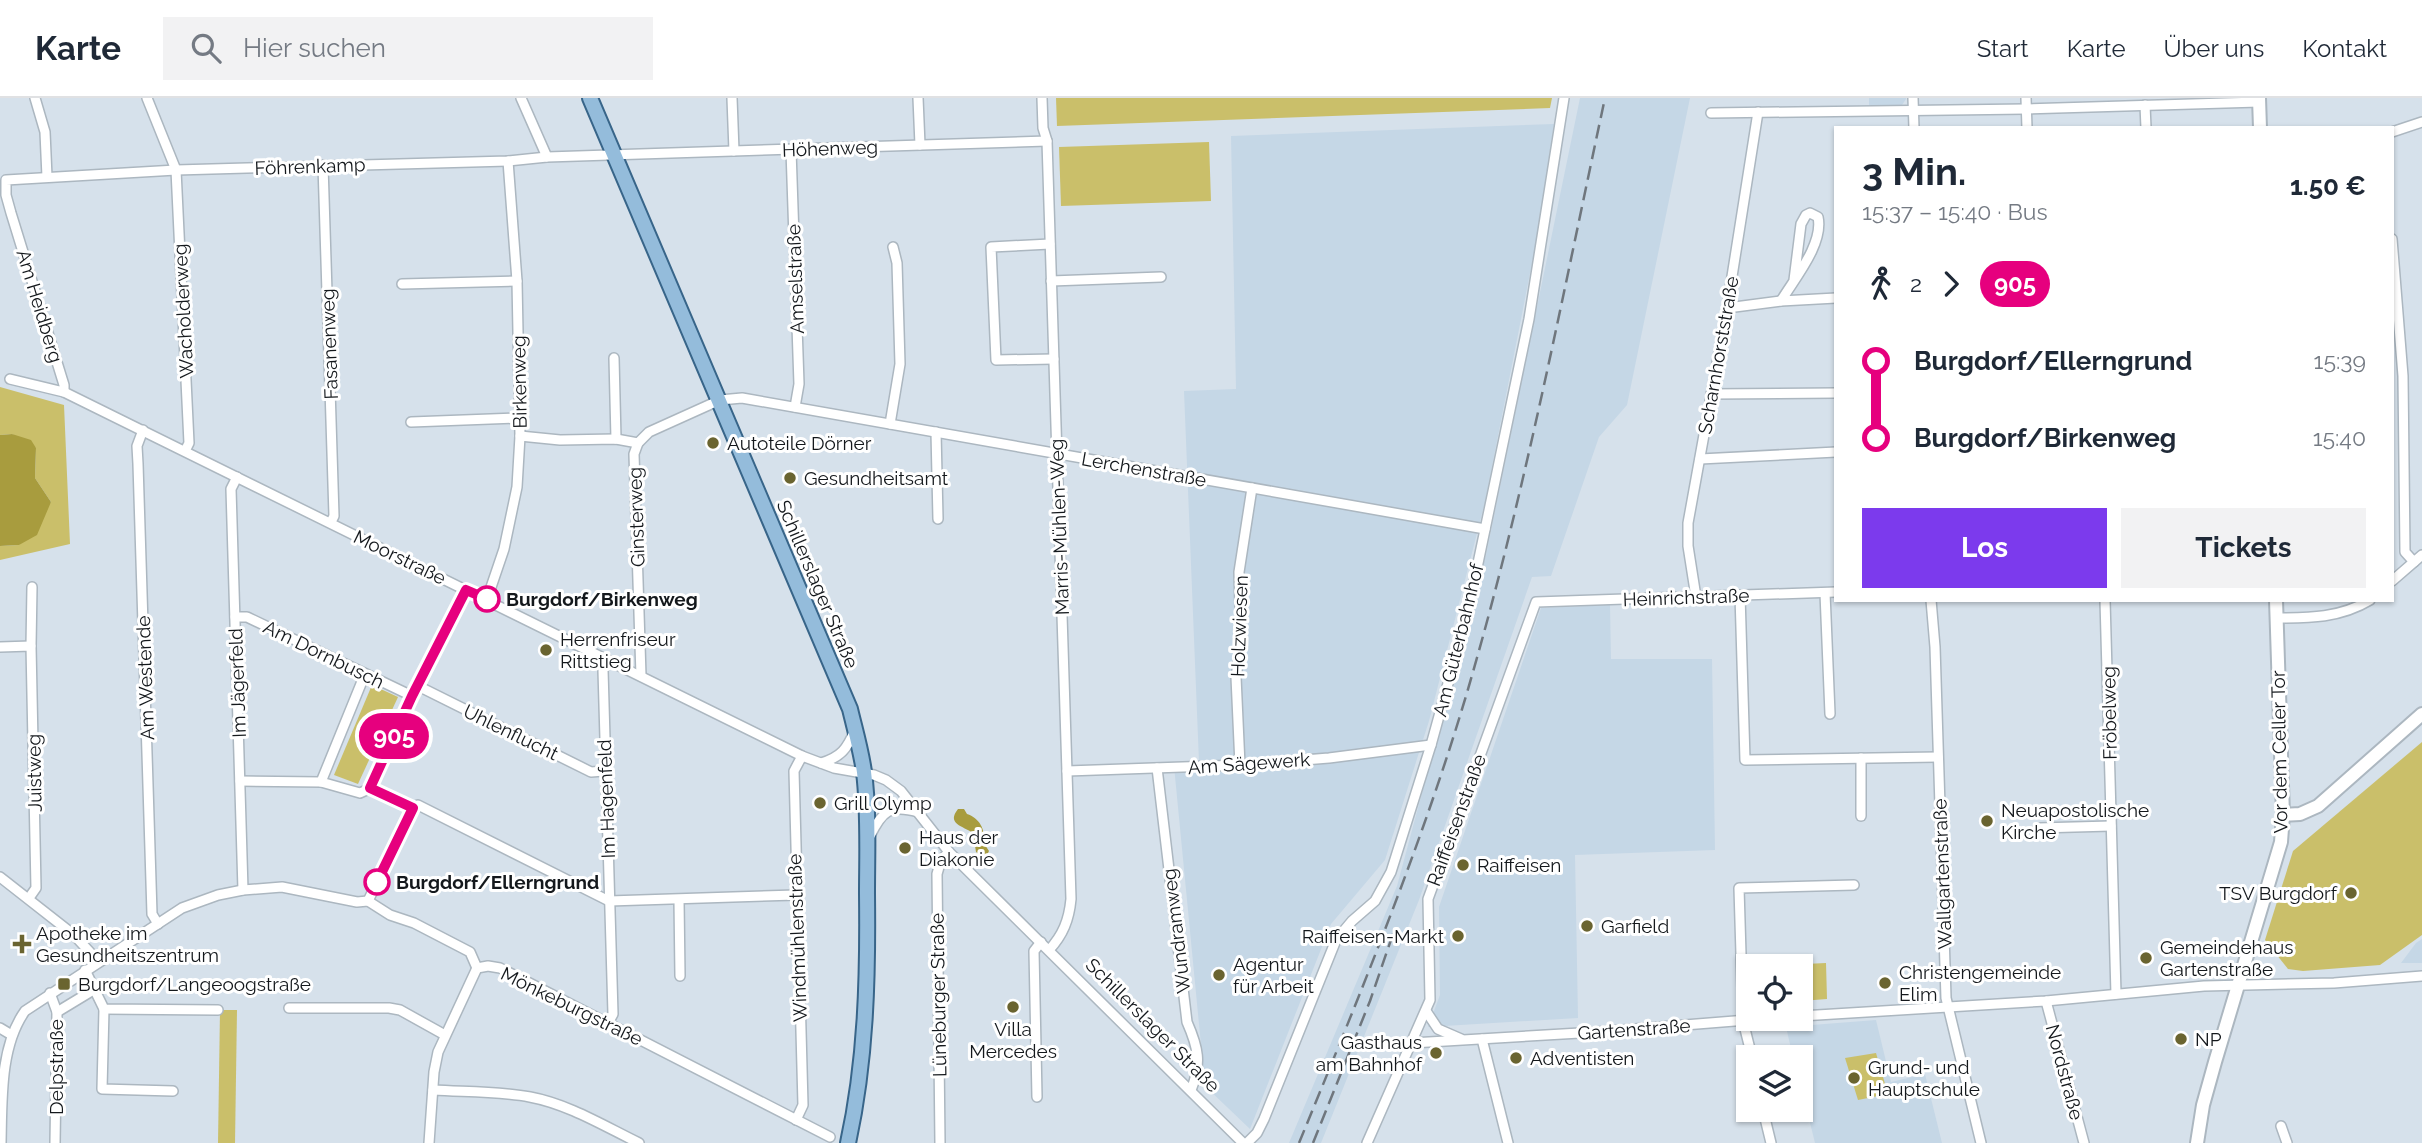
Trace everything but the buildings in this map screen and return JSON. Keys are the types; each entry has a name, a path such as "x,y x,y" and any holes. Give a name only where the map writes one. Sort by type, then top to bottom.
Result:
{"main road":[{"name":"Schillerslager Straße","path":"590,98 845,698 864,772"},
{"path":"2259,100 2260,126"},
{"name":"Vor dem Celler Tor","path":"2197,1143 2203,1105 2281,842 2283,816 2276,602"},
{"path":"2283,816 2300,814 2318,806 2422,714"},
{"path":"848,1143 859,1087 864,1042 868,956 864,772"}],"street":[{"path":"35,98 45,132 47,177"},
{"name":"Wacholderweg","path":"147,98 176,170 189,443 185,451"},
{"path":"521,98 547,158"},
{"path":"732,98 734,151"},
{"path":"918,98 920,145"},
{"name":"Marris-Mühlen-Weg","path":"1042,98 1050,244 1071,899 1061,938 1049,950"},
{"name":"Am Güterbahnhof","path":"1245,1143 1257,1133 1264,1119 1336,940 1352,921 1375,901 1391,872 1431,745 1468,611 1529,319 1564,98"},
{"path":"1913,98 1914,126"},
{"path":"2026,98 2027,126"},
{"path":"1711,113 2026,109 2259,100"},
{"path":"2146,106 2146,126"},
{"name":"Scharnhorststraße","path":"1696,597 1688,546 1688,523 1727,308 1758,112"},
{"path":"2394,131 2422,122"},
{"name":"Höhenweg","path":"614,155 1046,141"},
{"name":"Amselstraße","path":"790,150 799,384 795,407"},
{"name":"Föhrenkamp","path":"6,180 176,170 508,161 614,155"},
{"name":"Birkenweg","path":"487,599 504,549 517,487 520,436 517,281 508,161"},
{"name":"Fasanenweg","path":"323,166 334,516 331,522"},
{"name":"Am Heidberg","path":"6,180 6,195 64,392"},
{"path":"1781,301 1808,259 1818,232 1818,217 1810,213 1801,224 1794,280"},
{"path":"1050,244 991,247 996,360 1054,359"},
{"path":"890,424 900,364 897,263 893,247"},
{"path":"2394,265 2403,376 2405,552 2414,562"},
{"path":"1051,281 1161,277"},
{"path":"402,284 517,281"},
{"path":"1727,308 1834,298"},
{"path":"614,358 616,439"},
{"name":"Moorstraße","path":"10,379 64,392 144,430 802,756 834,768 864,772"},
{"path":"1711,394 1834,393"},
{"name":"Lerchenstraße","path":"720,400 742,398 1485,529"},
{"path":"520,436 560,440 616,439 638,443 649,432 720,400"},
{"path":"411,422 520,418"},
{"name":"Am Westende","path":"144,430 137,446 152,914 158,924"},
{"path":"936,432 938,519"},
{"name":"Ginsterweg","path":"638,443 634,454 641,676"},
{"path":"1700,458 1834,452"},
{"name":"Im Jägerfeld","path":"237,477 231,489 243,890"},
{"name":"Holzwiesen","path":"1240,765 1236,677 1241,643 1239,572 1252,488"},
{"path":"2394,579 2422,555"},
{"name":"Juistweg","path":"29,898 36,888 32,586"},
{"path":"240,781 321,782 360,793 370,788 412,696 466,590"},
{"name":"Heinrichstraße","path":"1536,602 1834,592"},
{"path":"1825,593 1830,714"},
{"path":"1740,596 1745,760 1938,757"},
{"name":"Raiffeisenstraße","path":"1367,1143 1426,1010 1430,989 1428,899 1536,602"},
{"name":"Wallgartenstraße","path":"1930,602 1935,647 1947,1007 1981,1143"},
{"name":"Fröbelweg","path":"2105,602 2116,994"},
{"path":"2276,618 2317,618 2343,613 2366,602"},
{"name":"Am Dornbusch","path":"235,617 247,617 412,696"},
{"path":"0,647 31,646"},
{"name":"Im Hagenfeld","path":"608,660 603,670 613,1014 608,1023"},
{"path":"321,782 365,674"},
{"name":"Uhlenflucht","path":"418,686 591,772 604,771"},
{"path":"821,763 836,759 844,752 855,730"},
{"name":"Am Sägewerk","path":"1067,771 1240,765 1329,758 1431,745"},
{"name":"Windmühlenstraße","path":"796,1120 803,1104 793,771 802,756"},
{"path":"1861,758 1861,816"},
{"name":"Wundramweg","path":"1157,768 1187,1022 1195,1040 1199,1070 1191,1090"},
{"name":"Schillerslager Straße","path":"864,772 886,780 901,791 949,852 1245,1143"},
{"path":"370,788 413,808"},
{"path":"368,901 413,808 418,805 610,901 796,895"},
{"path":"866,843 881,815 888,811 908,809 920,813"},
{"path":"2038,828 2111,826"},
{"name":"Lüneburger Straße","path":"940,1143 937,874 941,860 949,852"},
{"path":"0,877 74,935 99,962"},
{"path":"1741,954 1739,888 1854,885"},
{"name":"Mönkeburgstraße","path":"2,1143 3,1060 10,1034 25,1010 183,908 218,895 282,887 357,902 368,901 390,915 414,923 470,952 477,968 500,968 830,1137"},
{"path":"679,900 681,976"},
{"path":"1037,1097 1034,951 1041,943"},
{"path":"429,1143 438,1052 477,968"},
{"path":"85,970 104,1009 102,1089 173,1091"},
{"path":"1813,1015 2046,1001 2204,986 2422,976"},
{"path":"57,1012 95,989"},
{"name":"Delpstraße","path":"50,993 57,1012 55,1143"},
{"name":"Nordstraße","path":"2046,1001 2084,1143"},
{"path":"289,1009 389,1008 400,1010 445,1035"},
{"path":"104,1009 218,1010"},
{"path":"1426,1010 1438,1029 1462,1040"},
{"name":"Gartenstraße","path":"1412,1043 1736,1022"},
{"path":"0,1028 10,1034"},
{"path":"1482,1039 1508,1143"},
{"path":"433,1090 495,1092 532,1098 568,1109 639,1143"},
{"path":"1766,1122 1771,1143"},
{"path":"2281,1126 2287,1143"}],"shaded area":[{"path":"1056,98 1552,98 1550,108 1057,126"},
{"path":"1580,98 1690,98 1627,405 1599,437 1551,576 1532,577 1419,900 1321,1143 1289,1143 1397,886 1486,555"},
{"path":"1869,98 1906,99 1902,105 1869,105"},
{"path":"1554,124 1534,253 1485,502 1429,721 1385,860 1331,924 1250,1129 1205,1086 1174,766 1199,762 1184,391 1236,389 1231,136"},
{"path":"1209,142 1211,201 1061,206 1059,147"},
{"path":"0,387 64,405 70,544 0,560 0,546 19,545 51,502 35,478 36,448 12,434 0,435"},
{"path":"12,434 31,440 36,448 35,478 51,502 37,535 19,545 0,546 0,435"},
{"path":"1610,605 1611,659 1712,659 1715,850 1575,855 1578,1018 1428,1027 1440,995 1439,907 1541,608"},
{"path":"372,685 398,697 358,784 334,775"},
{"name":"TSV Burgdorf","path":"2422,742 2422,935 2380,965 2303,971 2288,969 2265,940 2293,851"},
{"path":"958,809 964,809 981,825 983,842 989,851 987,855 982,856 976,852 973,833 955,821"},
{"path":"2422,939 2422,963 2401,963 2416,943"},
{"path":"1826,963 1827,999 1813,1000 1813,964"},
{"path":"220,1010 237,1010 235,1143 218,1143"},
{"name":"Grund- und Hauptschule","path":"1876,1020 1891,1082 1925,1074 1942,1143 1815,1143 1810,1122 1813,1122 1813,1045 1790,1045 1787,1031 1813,1031 1813,1025"},
{"path":"1876,1053 1888,1094 1858,1100 1845,1058"}],"railway":[{"path":"1299,1143 1409,865 1466,696 1524,473 1605,98"},
{"path":"1313,1143 1370,1001 1394,931"}],"bus line":[{"name":"905","path":"377,882 413,808 370,788 412,696 466,590 487,599"}],"place":[{"name":"Autoteile Dörner","path":"713,443"},
{"name":"Gesundheitsamt","path":"790,478"},
{"name":"Burgdorf/Birkenweg","path":"487,599"},
{"name":"Herrenfriseur Rittstieg","path":"546,650"},
{"name":"Grill Olymp","path":"820,803"},
{"name":"Neuapostolische Kirche","path":"1987,821"},
{"name":"Haus der Diakonie","path":"905,848"},
{"name":"Raiffeisen","path":"1463,865"},
{"name":"Burgdorf/Ellerngrund","path":"377,882"},
{"name":"TSV Burgdorf","path":"2351,893"},
{"name":"Garfield","path":"1587,926"},
{"name":"Raiffeisen-Markt","path":"1458,936"},
{"name":"Apotheke im Gesundheitszentrum","path":"22,944"},
{"name":"Gemeindehaus Gartenstraße","path":"2146,958"},
{"name":"Agentur für Arbeit","path":"1219,975"},
{"name":"Christengemeinde Elim","path":"1885,983"},
{"name":"Burgdorf/Langeoogstraße","path":"64,984"},
{"name":"Villa Mercedes","path":"1013,1007"},
{"name":"NP","path":"2181,1039"},
{"name":"Gasthaus am Bahnhof","path":"1436,1053"},
{"name":"Adventisten","path":"1516,1058"},
{"name":"Grund- und Hauptschule","path":"1854,1078"}]}
